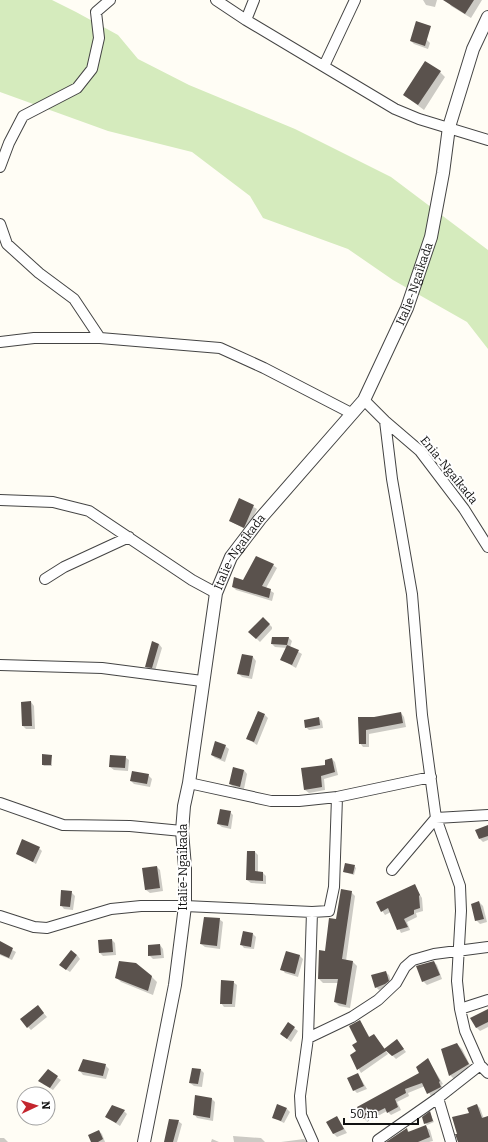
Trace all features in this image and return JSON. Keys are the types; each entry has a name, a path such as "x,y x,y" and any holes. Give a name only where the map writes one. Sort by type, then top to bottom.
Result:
{"street":[{"path":"0,167 9,143 23,116 77,88 92,69 99,38 96,12 110,0"},
{"path":"216,0 246,20 395,109 488,140"},
{"path":"246,20 254,0"},
{"path":"324,66 355,0"},
{"name":"Italie-Ngaîkada","path":"144,1142 175,985 185,906 185,867 182,831 184,806 189,783 202,681 216,593 231,557 260,519 364,400 407,308 431,237 444,173 450,127 473,49 488,16"},
{"path":"0,224 7,244 39,273 74,299 100,338"},
{"path":"0,342 34,338 100,338 220,348 264,368 352,413"},
{"name":"Enia-Ngaîkada","path":"364,400 385,421 420,451 464,509 488,547"},
{"path":"385,421 392,480 412,594 422,715 436,818 460,886 461,911 457,981 460,1009 465,1031 480,1065 488,1072"},
{"path":"0,500 53,502 89,511 129,536 192,580 216,593"},
{"path":"45,580 64,567 129,536"},
{"path":"0,665 102,668 202,681"},
{"path":"189,783 271,801 299,801 337,797 431,777"},
{"path":"0,916 34,927 47,928 111,909 141,906 185,906 312,912 329,911 331,908 334,887 337,797"},
{"path":"0,803 63,825 130,826 182,831"},
{"path":"392,870 436,818 488,815"},
{"path":"312,912 308,1038 300,1096 301,1115 313,1142"},
{"path":"308,1038 352,1017 378,1000 396,983 405,968 413,960 459,950 488,947"},
{"path":"460,1009 488,1000"},
{"path":"378,1140 438,1098 480,1065"},
{"path":"438,1098 451,1142"}],"green space":[{"path":"0,0 52,0 118,35 138,59 189,85 295,129 391,177 488,250 488,349 467,322 393,280 348,249 263,218 250,196 192,152 108,131 0,92"}],"building":[{"path":"443,0 474,0 465,14"},
{"path":"416,21 431,26 425,46 410,41"},
{"path":"425,61 441,71 418,105 403,95"},
{"path":"239,498 254,505 244,528 229,521"},
{"path":"256,556 274,564 262,586 271,589 269,598 232,587 234,577 243,580"},
{"path":"263,617 270,624 256,639 248,632"},
{"path":"272,637 289,637 287,645 271,644"},
{"path":"152,641 159,644 152,668 145,667"},
{"path":"287,645 299,650 292,665 280,660"},
{"path":"242,654 253,656 249,676 237,674"},
{"path":"31,701 32,726 22,726 21,702"},
{"path":"258,711 265,714 254,742 246,739"},
{"path":"401,712 403,723 366,730 366,744 359,744 358,717 374,717"},
{"path":"319,717 320,725 305,728 304,720"},
{"path":"215,741 226,745 221,759 211,755"},
{"path":"42,754 52,755 51,765 42,765"},
{"path":"110,755 126,756 125,768 109,767"},
{"path":"332,758 335,772 321,776 322,787 304,790 301,768 325,765 325,760"},
{"path":"233,767 244,770 240,787 229,784"},
{"path":"132,771 149,774 147,784 130,781"},
{"path":"220,809 231,811 228,826 217,824"},
{"path":"488,825 488,836 479,839 475,830"},
{"path":"22,839 40,847 33,862 16,854"},
{"path":"247,851 255,851 255,871 263,872 263,881 246,880"},
{"path":"345,863 355,865 353,874 343,872"},
{"path":"157,866 160,888 145,890 142,868"},
{"path":"415,884 420,895 420,908 414,910 414,914 404,919 408,927 397,930 388,908 381,912 376,902"},
{"path":"341,889 352,891 342,959 353,961 346,1005 334,1002 338,979 318,979 319,950 325,951 329,918 336,919"},
{"path":"61,890 72,891 70,907 60,906"},
{"path":"479,901 484,919 475,921 471,904"},
{"path":"204,917 220,918 217,946 200,944"},
{"path":"243,931 253,933 251,947 240,945"},
{"path":"112,939 113,952 99,953 98,940"},
{"path":"0,941 13,948 9,958 0,954"},
{"path":"160,944 161,955 148,956 148,945"},
{"path":"71,950 77,955 66,970 59,965"},
{"path":"286,951 300,955 295,974 280,970"},
{"path":"119,961 136,963 152,976 148,991 115,978"},
{"path":"434,961 440,975 422,982 416,966"},
{"path":"386,971 389,981 375,988 371,975"},
{"path":"221,980 234,981 232,1004 220,1004"},
{"path":"38,1005 44,1013 27,1028 20,1019"},
{"path":"488,1009 488,1022 476,1028 470,1018"},
{"path":"360,1020 369,1037 374,1034 386,1051 357,1070 350,1055 356,1051 352,1045 357,1042 349,1026"},
{"path":"288,1022 295,1027 287,1039 280,1034"},
{"path":"397,1039 404,1049 392,1056 384,1049"},
{"path":"457,1043 469,1064 449,1076 441,1049"},
{"path":"428,1058 440,1081 441,1087 427,1094 422,1083 405,1089 406,1093 395,1099 398,1107 387,1113 385,1108 363,1119 357,1107 419,1073 416,1067"},
{"path":"83,1059 106,1064 103,1076 78,1071"},
{"path":"192,1068 201,1069 198,1084 189,1083"},
{"path":"48,1069 58,1076 51,1086 47,1086 38,1081"},
{"path":"358,1073 364,1086 353,1091 347,1078"},
{"path":"195,1095 212,1098 210,1118 193,1115"},
{"path":"277,1104 287,1108 281,1121 272,1118"},
{"path":"477,1104 482,1118 488,1116 488,1142 458,1142 452,1117 469,1113 467,1108"},
{"path":"112,1105 125,1110 116,1123 105,1117"},
{"path":"430,1111 433,1121 424,1124 422,1117"},
{"path":"337,1116 344,1129 333,1134 326,1122"},
{"path":"169,1119 179,1120 173,1142 164,1142"},
{"path":"426,1125 430,1137 418,1142 386,1142 407,1128 408,1132"},
{"path":"99,1130 103,1139 98,1142 91,1142 88,1135"}]}
